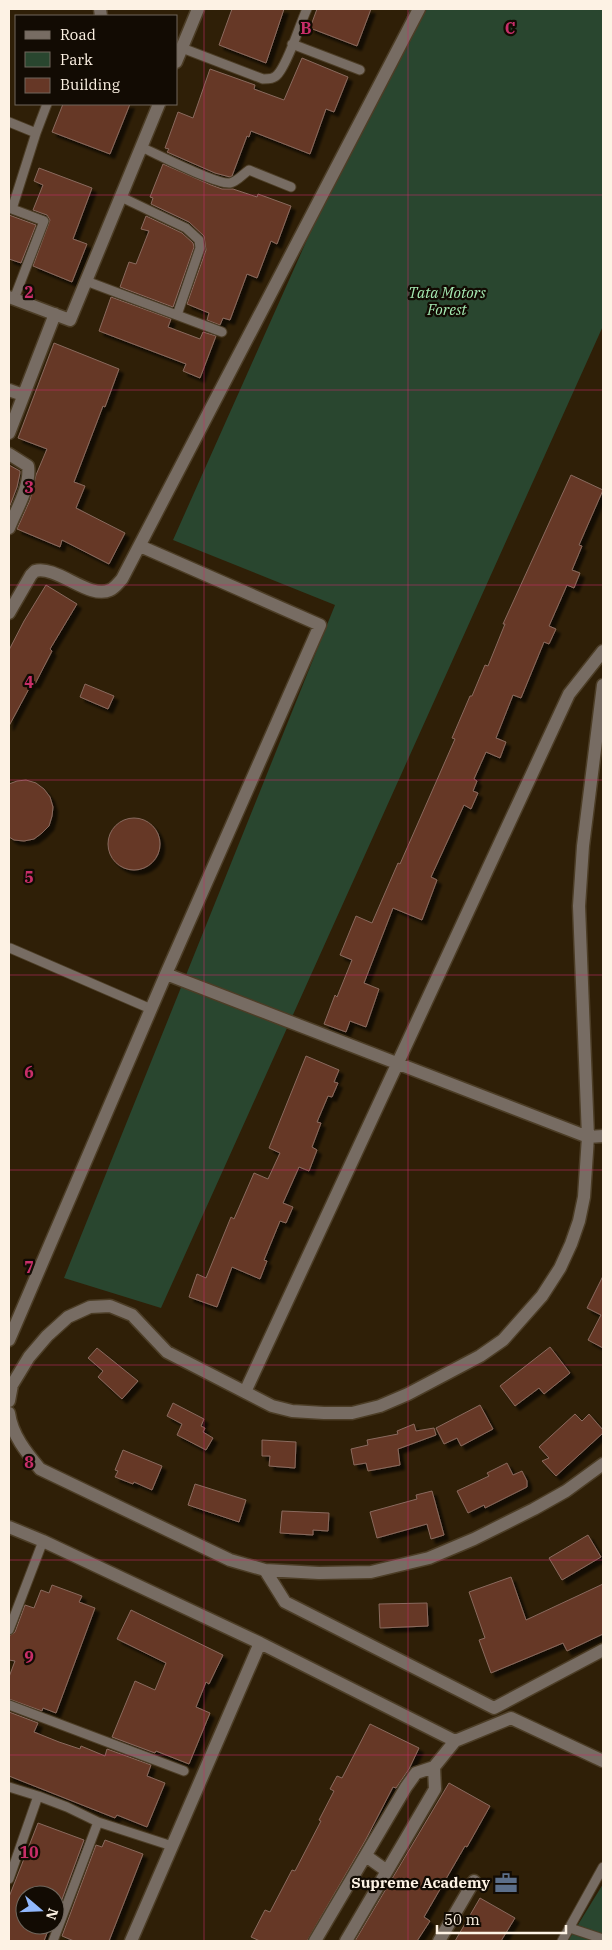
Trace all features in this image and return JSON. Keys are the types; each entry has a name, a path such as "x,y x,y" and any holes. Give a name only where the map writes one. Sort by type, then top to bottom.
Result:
{"street":[{"path":"179,54 198,9"},
{"path":"9,612 31,575 40,570 92,590 103,592 109,591 122,579 419,9"},
{"path":"12,298 70,320 159,105"},
{"path":"9,433 55,314"},
{"path":"9,390 23,395"},
{"path":"9,454 28,466 29,472 9,528"},
{"path":"9,1340 166,974 320,625 140,546"},
{"path":"245,1392 569,694 603,651"},
{"path":"9,1401 12,1386 29,1357 47,1336 68,1317 90,1307 110,1306 132,1315 167,1352 272,1406 292,1411 324,1414 352,1413 380,1406 408,1394 480,1356 503,1340 542,1296 560,1268 571,1244 579,1221 584,1197 588,1137 579,906 583,846 603,685"},
{"path":"166,974 588,1137 603,1136"},
{"path":"9,1413 10,1425 23,1448 40,1469 230,1560 265,1570 319,1573 371,1572 430,1558 474,1539 534,1509 566,1491 603,1464"},
{"path":"9,1527 43,1541 260,1643 455,1741"},
{"path":"265,1570 285,1602 494,1708 603,1650"},
{"path":"131,1941 260,1643"},
{"path":"315,1941 406,1786 416,1774 434,1766 455,1741 511,1718 603,1760"},
{"path":"346,1941 435,1789 434,1766"},
{"path":"366,1856 387,1871"},
{"path":"439,1941 474,1881"}],"lane":[{"path":"179,54 263,79 271,79 277,76 307,9"},
{"path":"292,44 360,70"},
{"path":"12,298 44,221 12,209 13,194 47,105"},
{"path":"9,122 36,133"},
{"path":"142,147 228,184 235,182 249,170 291,187"},
{"path":"121,197 186,228 199,240 200,248 177,315"},
{"path":"86,281 222,332"},
{"path":"10,948 151,1009"},
{"path":"9,1630 43,1541"},
{"path":"9,1705 184,1771"},
{"path":"9,1787 67,1806 98,1822 172,1846"},
{"path":"9,1879 38,1796"},
{"path":"53,1941 98,1822"},
{"path":"562,1941 603,1867"},
{"path":"570,1928 603,1939"}],"green space":[{"name":"Tata Motors Forest","path":"410,9 603,9 603,326 161,1308 64,1278 335,605 173,540"},
{"path":"603,1884 603,1941 568,1941"}],"building":[{"path":"232,9 284,9 266,63 219,45"},
{"path":"317,9 371,9 357,46 310,28"},
{"path":"302,58 348,77 334,112 326,109 310,154 251,131 249,137 247,136 230,177 215,173 167,152 169,149 165,148 178,112 193,118 210,69 255,85 254,89 284,100"},
{"path":"63,105 130,105 110,154 52,132"},
{"path":"163,164 222,189 233,189 257,197 258,194 291,206 277,244 271,241 257,278 247,274 230,320 223,318 220,325 207,320 209,313 187,304 206,250 204,236 189,222 151,204 153,198 150,197"},
{"path":"39,168 92,188 73,239 87,244 72,282 33,266 50,220 47,215 33,210 43,185 34,181"},
{"path":"9,215 36,225 21,263 9,259"},
{"path":"146,216 182,233 193,243 194,247 173,307 120,287 129,262 136,264 149,231 141,229"},
{"path":"111,297 171,319 168,327 200,339 203,332 216,336 200,378 183,371 186,364 99,331"},
{"path":"54,343 119,369 74,482 85,486 76,508 125,533 109,564 62,540 60,547 17,529 30,500 36,475 47,449 18,438"},
{"path":"9,465 20,471 20,473 9,508"},
{"path":"571,475 603,490 579,545 582,546 572,570 580,573 574,588 567,585 549,626 556,629 549,644 544,642 521,698 513,695 496,738 506,742 500,758 486,752 474,779 477,781 473,791 478,793 471,809 464,805 431,877 437,880 422,920 393,908 364,983 379,989 366,1027 350,1021 346,1032 324,1024 335,995 337,997 352,960 340,955 356,916 372,923 455,739 452,738 470,696 472,696 485,665 488,666 505,624 503,624"},
{"path":"46,585 77,604 50,649 52,651 35,684 32,683 9,726 9,650"},
{"path":"85,684 114,696 108,709 80,697"},
{"path":"26,780 36,783 50,797 53,807 52,816 49,826 34,839 14,840 9,837 9,784"},
{"path":"129,818 139,818 149,822 156,829 160,844 156,859 149,866 139,870 129,870 119,866 112,859 108,849 108,839 112,829 119,822"},
{"path":"306,1056 339,1070 334,1082 338,1083 332,1097 328,1096 317,1122 321,1123 312,1147 317,1150 309,1171 299,1167 283,1203 293,1207 286,1223 280,1221 264,1260 267,1261 260,1279 232,1267 217,1307 189,1297 197,1274 206,1278 231,1217 234,1219 254,1173 268,1179 280,1153 269,1148"},
{"path":"603,1276 603,1348 588,1340 601,1315 587,1308"},
{"path":"550,1347 570,1373 544,1394 539,1388 515,1406 500,1386"},
{"path":"97,1348 138,1381 122,1399 98,1377 103,1371 88,1358"},
{"path":"173,1403 204,1419 201,1426 205,1428 203,1432 213,1438 206,1450 177,1435 182,1424 167,1416"},
{"path":"480,1405 493,1429 461,1446 457,1438 444,1444 436,1428"},
{"path":"575,1414 582,1421 589,1414 603,1430 603,1433 556,1476 542,1461 549,1458 539,1447"},
{"path":"414,1424 416,1431 434,1428 436,1435 398,1449 400,1465 368,1471 366,1463 354,1465 351,1449 368,1445 367,1440 398,1434 397,1431"},
{"path":"262,1440 296,1442 295,1468 269,1466 270,1456 262,1456"},
{"path":"123,1450 162,1466 152,1490 134,1482 133,1484 115,1477 118,1471 115,1470"},
{"path":"507,1463 513,1475 522,1471 527,1481 527,1487 485,1508 484,1505 468,1513 457,1491 489,1476 487,1473"},
{"path":"195,1484 246,1500 239,1522 188,1505"},
{"path":"432,1491 444,1535 431,1539 427,1524 377,1538 370,1512 417,1499 416,1495"},
{"path":"282,1511 329,1513 328,1531 313,1530 313,1535 280,1533"},
{"path":"588,1535 601,1557 562,1580 549,1558"},
{"path":"511,1577 526,1620 603,1584 603,1634 567,1651 563,1643 491,1673 479,1640 485,1638 469,1592"},
{"path":"52,1585 82,1596 79,1602 95,1608 56,1713 43,1708 42,1711 9,1699 9,1677 15,1661 9,1660 9,1636 15,1632 25,1605 34,1608 41,1590 49,1593"},
{"path":"427,1603 428,1626 380,1628 379,1604"},
{"path":"131,1610 223,1655 209,1684 206,1682 196,1707 210,1713 189,1764 112,1737 135,1681 155,1690 166,1663 117,1639"},
{"path":"9,1712 38,1723 34,1732 59,1742 80,1749 81,1746 105,1756 107,1749 151,1765 147,1776 165,1783 147,1827 117,1815 115,1818 9,1776"},
{"path":"370,1724 419,1748 409,1769 396,1788 393,1787 365,1841 307,1941 260,1941 251,1937 265,1910 270,1912 292,1870 295,1871 334,1791 330,1789 337,1776 342,1778"},
{"path":"449,1783 490,1806 424,1917 430,1921 417,1941 355,1941"},
{"path":"38,1823 84,1840 65,1891 65,1885 15,1885 15,1935 46,1935 44,1941 9,1941 9,1897"},
{"path":"105,1840 143,1854 109,1941 74,1941 62,1936 65,1935 65,1928 96,1845 102,1847"},
{"path":"480,1898 515,1918 501,1941 455,1941"}],"place":[{"name":"Supreme Academy","path":"506,1883"}]}
